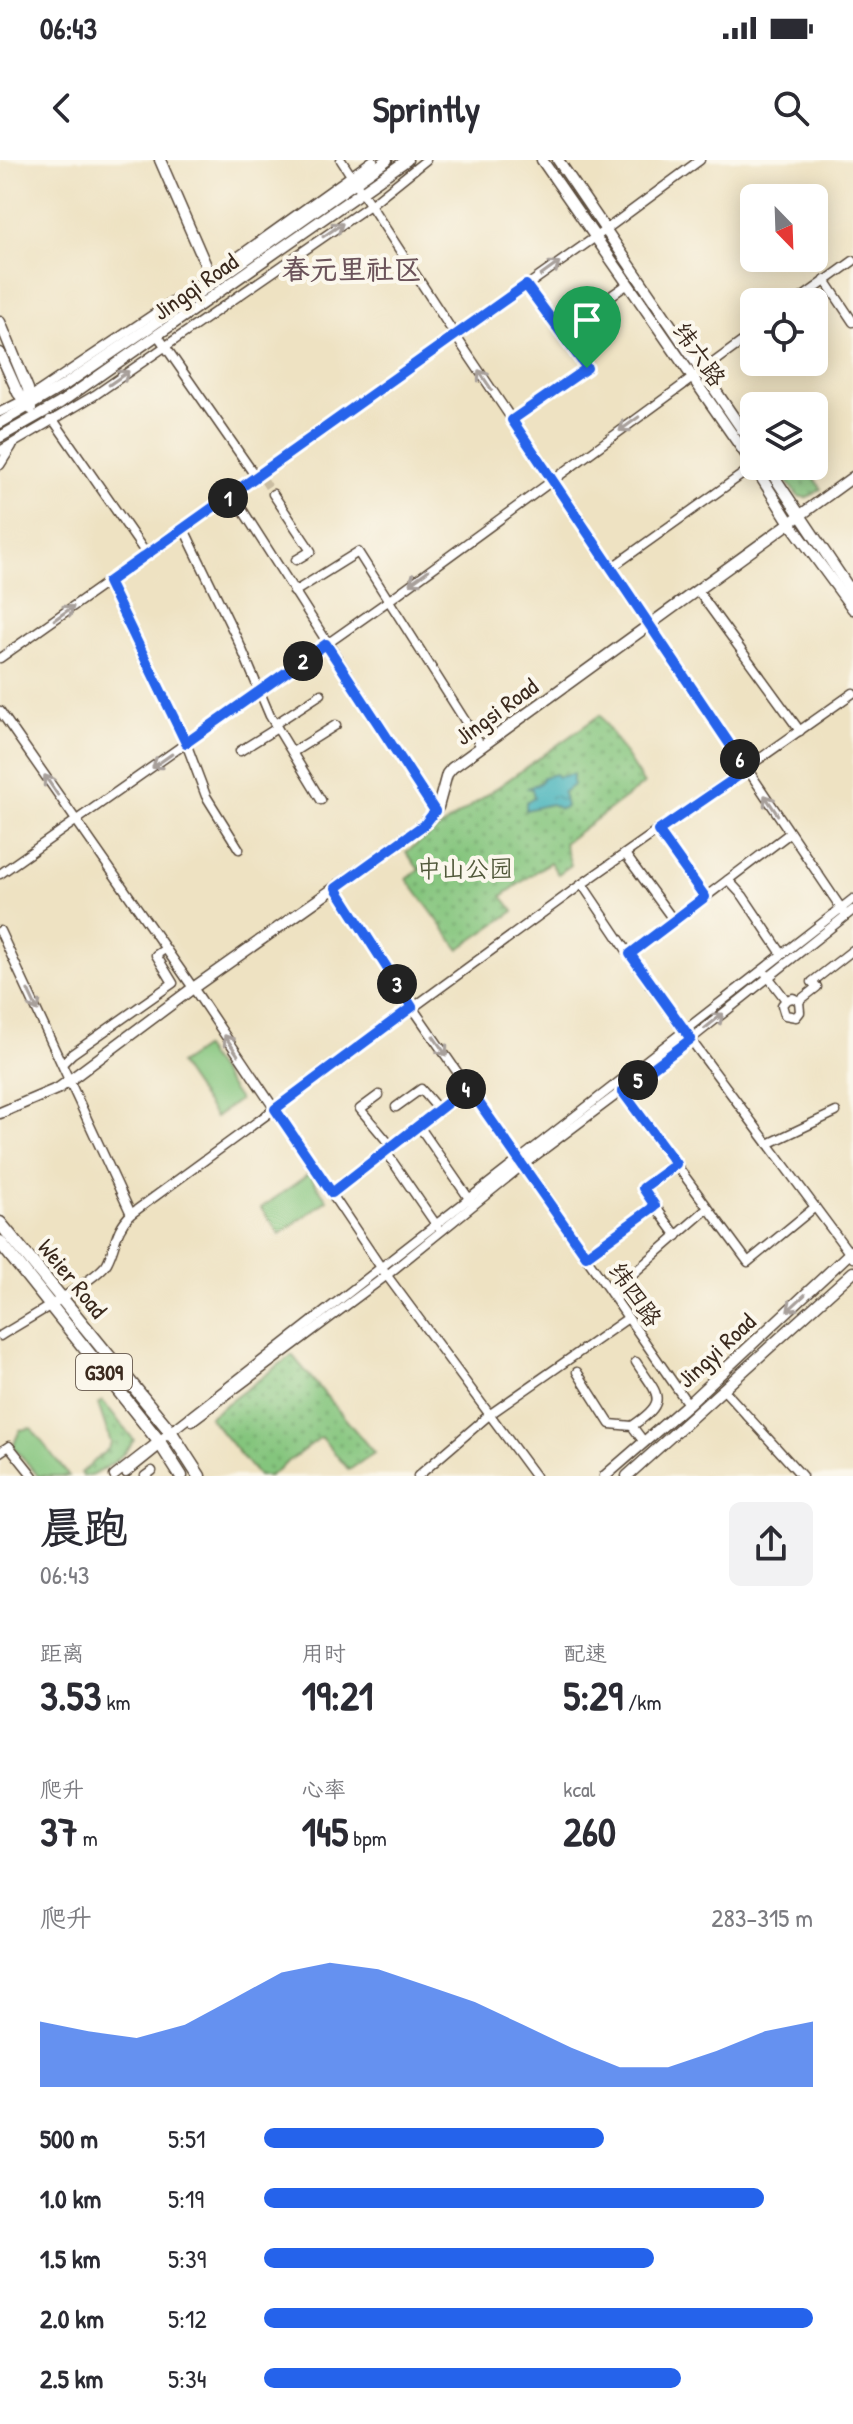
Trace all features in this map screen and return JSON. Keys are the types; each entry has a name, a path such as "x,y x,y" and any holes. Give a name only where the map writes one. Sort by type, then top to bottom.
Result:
{"highway":[{"name":"Weier Road","path":"0,1223 160,1442 181,1476"},
{"name":"Weier Road","path":"0,1242 172,1433 199,1476"}],"main road":[{"path":"160,160 212,277"},
{"name":"Jingqi Road","path":"0,423 353,180 387,160"},
{"name":"Jingqi Road","path":"0,437 161,341 407,160"},
{"name":"纬六路","path":"542,160 628,284 740,429"},
{"name":"纬六路","path":"558,160 740,444"},
{"path":"0,322 28,402"},
{"path":"0,353 36,418"},
{"name":"Jingsi Road","path":"0,1113 59,1088 193,988 425,824 435,811 447,774 481,746 853,477"},
{"name":"纬六路","path":"763,480 853,609"},
{"path":"776,480 853,594"},
{"name":"Jingsi Road","path":"0,1106 70,1080"},
{"name":"Jingyi Road","path":"605,1476 852,1253"},
{"name":"Jingyi Road","path":"627,1476 853,1272"}],"street":[{"path":"341,160 747,770 847,911"},
{"path":"353,180 373,160"},
{"path":"0,451 54,421 161,341 370,205 426,160"},
{"path":"1,656 260,477 700,160"},
{"path":"814,288 853,261"},
{"path":"825,280 853,322"},
{"path":"560,331 628,284"},
{"path":"512,420 587,368 526,285"},
{"path":"161,341 260,477"},
{"path":"0,874 388,601 740,344"},
{"path":"0,412 28,402"},
{"path":"36,418 54,421 147,555"},
{"path":"0,465 13,445"},
{"path":"611,568 740,476"},
{"path":"273,494 311,551 296,560"},
{"path":"233,495 284,568 294,592 326,644 435,811"},
{"path":"184,529 276,726 321,800"},
{"path":"294,592 358,552 481,746"},
{"path":"108,582 186,743 206,796 239,849"},
{"path":"698,591 800,731"},
{"path":"0,1336 92,1278 107,1263 120,1225 131,1214 582,884 853,693"},
{"path":"240,751 321,694"},
{"path":"0,711 193,988 384,1272 535,1476"},
{"path":"293,752 336,725"},
{"path":"658,831 705,897"},
{"path":"630,954 790,833"},
{"path":"625,854 674,921"},
{"path":"728,880 743,896 782,954"},
{"path":"582,884 685,1031 852,1253"},
{"name":"纬四路","path":"336,888 412,1007 688,1404"},
{"path":"114,1476 384,1272 685,1031 766,974 847,911 853,899"},
{"path":"384,1272 470,1200 691,1039 766,974 782,954 847,911"},
{"path":"0,931 131,1214"},
{"path":"62,1064 173,983 156,955 165,949"},
{"path":"799,1001 817,987 812,982 853,950"},
{"path":"766,974 786,1000"},
{"path":"786,1000 793,998 799,1001"},
{"path":"786,1000 782,1010 790,1017 800,1012 799,1001"},
{"path":"332,1193 468,1087"},
{"path":"396,1107 421,1089 439,1110"},
{"path":"622,1091 748,1262 815,1207"},
{"path":"379,1095 360,1109 437,1226"},
{"path":"768,1144 836,1112"},
{"path":"419,1126 470,1200"},
{"path":"676,1164 643,1188 677,1236"},
{"path":"586,1256 655,1206"},
{"path":"611,1293 708,1208"},
{"path":"418,1476 489,1415 628,1318"},
{"path":"577,1372 610,1424 632,1426 649,1415 658,1403 658,1396 636,1362"},
{"path":"724,1390 802,1476"},
{"path":"632,1426 644,1442"},
{"path":"122,1476 160,1442"},
{"path":"0,1452 9,1446 33,1476"}],"green space":[{"path":"785,480 816,480 821,489 807,498 798,496"},
{"name":"中山公园","path":"600,715 644,784 564,843 571,865 558,874 550,862 502,896 514,911 459,949 407,879 419,870 406,852"},
{"path":"203,1048 239,1100 215,1117 179,1064"},
{"path":"309,1174 327,1200 280,1234 261,1208"},
{"path":"292,1355 374,1453 349,1470 321,1437 269,1476 258,1476 209,1417"},
{"path":"102,1401 134,1440 112,1464 83,1476 81,1473 111,1443 98,1404"},
{"path":"31,1428 69,1476 38,1476 13,1446 20,1430"}],"water":[{"path":"555,774 558,777 573,774 573,785 563,793 566,807 560,809 551,804 526,810 526,802 534,797 532,789 528,788 541,782 543,777"}],"tunnel":[{"path":"264,480 273,494"}],"district":[{"name":"春元里社区","path":"352,269"}],"route":[{"path":"526,285 587,368 512,420 747,770 658,831 705,897 630,954 691,1039 622,1091 676,1164 643,1188 655,1206 586,1256 468,1087 332,1193 275,1109 412,1007 336,888 425,824 435,811 326,644 186,743 108,582 526,285"}]}
